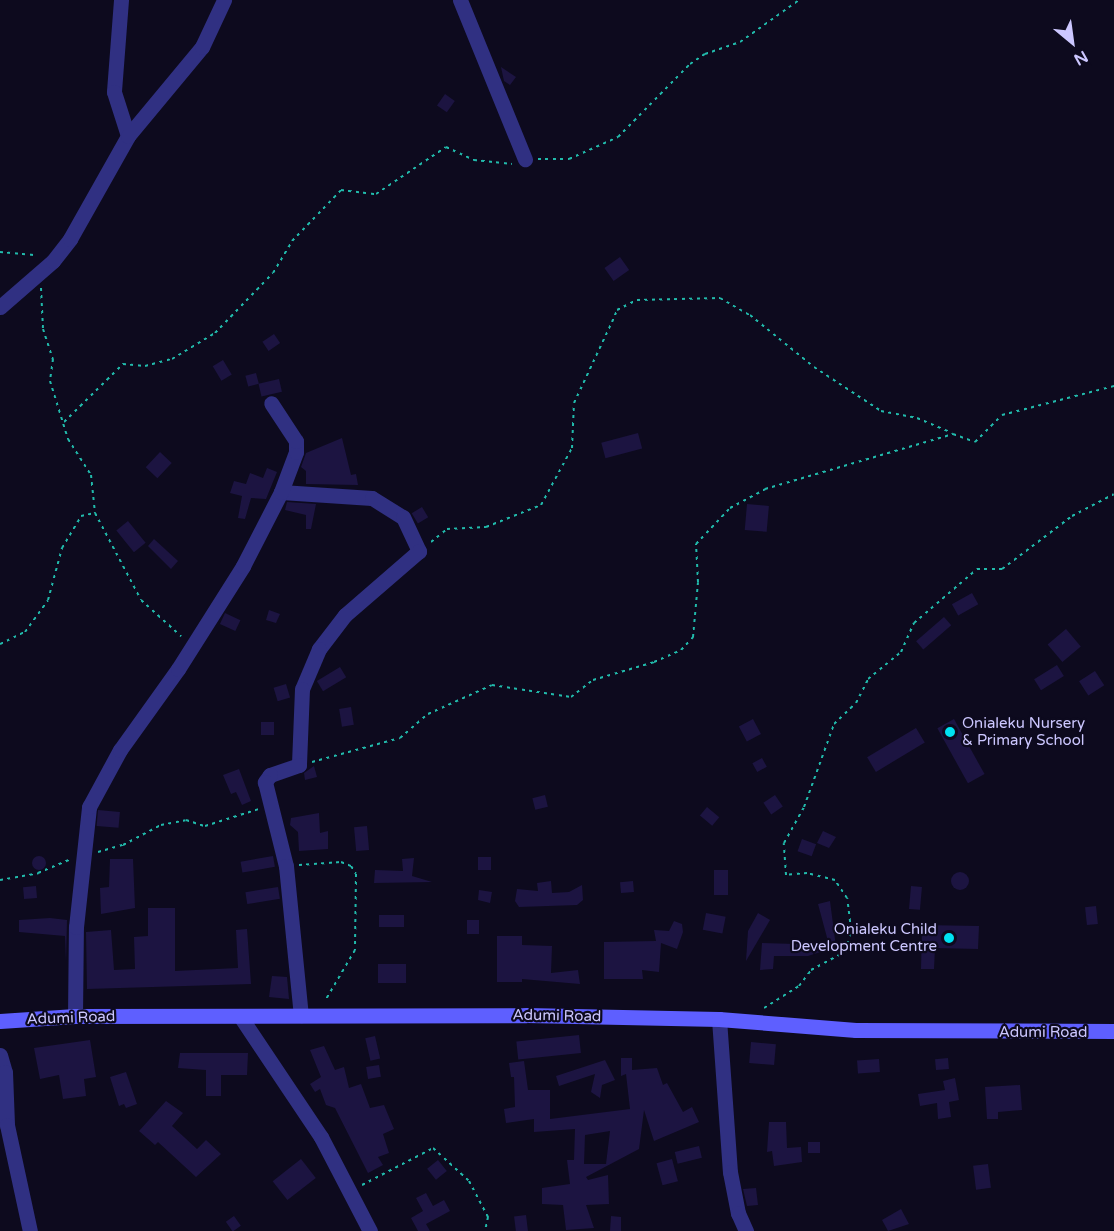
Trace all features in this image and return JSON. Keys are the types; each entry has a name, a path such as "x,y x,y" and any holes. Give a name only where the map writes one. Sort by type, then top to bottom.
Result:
{"main road":[{"name":"Adumi Road","path":"0,1021 75,1016 308,1015 719,1019 856,1030 1114,1031"}],"street":[{"path":"121,0 114,92 128,136"},
{"path":"0,307 54,261 110,174 128,136 202,47 224,0"},
{"path":"460,0 525,159"},
{"path":"75,1016 75,949 83,856 94,794 243,566 281,492 296,441 271,403"},
{"path":"281,492 372,498 403,517 419,551 351,609 319,649 302,688 299,765 266,778 269,805 286,866 308,1015"},
{"path":"240,1016 321,1137 352,1191 370,1231"},
{"path":"719,1019 730,1172 738,1213 746,1231"},
{"path":"0,1055 5,1072 7,1125 30,1231"}],"path":[{"path":"64,422 123,364 145,366 172,359 215,333 273,273 292,240 341,190 376,194 446,147 474,160 508,166 525,159 569,159 618,136 690,64 705,54 740,42 798,0"},
{"path":"0,252 9,250 54,261"},
{"path":"36,277 43,293 43,329 53,359 50,381 69,439 91,475 95,513 141,600 192,646"},
{"path":"419,551 447,529 486,527 541,505 572,448 574,403 617,310 638,300 720,298 750,315 814,367 881,411 916,418 975,442 1002,415 1114,386"},
{"path":"299,765 400,738 428,714 492,685 571,697 593,680 654,662 681,650 693,637 698,582 696,544 730,508 765,489 953,434"},
{"path":"744,1021 799,986 811,970 846,951 851,929 847,898 835,880 807,873 786,875 784,843 804,807 834,724 856,703 868,679 901,652 914,623 977,569 1002,569 1072,516 1114,494"},
{"path":"0,644 25,632 48,600 62,548 81,516 95,513"},
{"path":"0,880 38,873 83,856 123,845 162,825 186,820 205,826 269,805"},
{"path":"286,866 341,862 351,866 356,874 355,950 334,990 308,1015"},
{"path":"352,1191 433,1148 469,1181 488,1217 485,1231"}],"building":[{"path":"501,67 516,77 510,85 504,81"},
{"path":"445,94 455,101 447,112 437,105"},
{"path":"620,257 629,270 614,281 604,268"},
{"path":"274,334 280,343 269,351 262,342"},
{"path":"223,360 232,375 221,381 213,366"},
{"path":"256,373 259,384 248,386 245,376"},
{"path":"279,379 282,392 261,396 259,384"},
{"path":"638,433 642,448 605,458 601,443"},
{"path":"342,438 351,475 356,474 358,485 306,484 306,471 301,467 306,453"},
{"path":"160,452 172,463 157,478 146,467"},
{"path":"267,468 277,472 266,499 251,498 245,519 238,518 242,496 230,493 234,481 246,484 250,473 263,478"},
{"path":"287,502 316,504 311,529 306,529 306,515 285,510"},
{"path":"747,504 769,506 767,532 745,530"},
{"path":"422,507 428,517 418,523 412,513"},
{"path":"128,521 146,543 134,552 116,530"},
{"path":"154,539 178,561 171,569 148,546"},
{"path":"972,593 978,604 958,616 952,604"},
{"path":"269,610 280,614 276,623 266,620"},
{"path":"225,613 240,620 235,631 220,624"},
{"path":"944,617 951,625 923,650 916,641"},
{"path":"1066,629 1081,647 1062,662 1048,644"},
{"path":"1057,665 1064,676 1041,690 1034,679"},
{"path":"340,667 346,677 323,691 317,681"},
{"path":"1095,671 1104,685 1088,696 1079,681"},
{"path":"286,684 290,697 278,701 274,688"},
{"path":"351,707 354,725 342,727 339,709"},
{"path":"753,719 761,734 747,742 739,727"},
{"path":"954,719 985,774 968,783 937,728"},
{"path":"261,722 274,722 274,735 261,735"},
{"path":"916,728 925,743 876,772 867,757"},
{"path":"762,758 767,767 757,772 752,763"},
{"path":"314,766 317,777 305,780 304,773"},
{"path":"239,769 251,801 242,805 236,792 231,794 223,775"},
{"path":"545,795 548,807 535,810 532,798"},
{"path":"775,795 783,807 771,814 763,803"},
{"path":"707,807 719,817 712,826 700,815"},
{"path":"98,810 120,812 119,828 97,826"},
{"path":"319,813 320,833 328,831 328,849 299,851 298,832 290,825 291,818"},
{"path":"367,826 369,850 356,851 354,827"},
{"path":"823,831 836,837 829,848 817,843"},
{"path":"802,839 816,844 812,856 798,851"},
{"path":"36,856 42,856 46,863 42,870 36,870 32,866 32,860"},
{"path":"273,856 275,867 242,873 241,862"},
{"path":"478,857 491,857 491,870 478,870"},
{"path":"414,858 412,876 432,882 374,883 375,870 403,871 402,859"},
{"path":"110,859 133,859 135,908 101,914 100,888 109,887"},
{"path":"714,870 728,870 728,895 714,895"},
{"path":"960,872 966,875 969,881 966,887 960,890 954,887 951,881 954,875"},
{"path":"551,881 552,893 569,892 582,885 583,900 577,905 519,907 515,901 517,889 538,891 537,883"},
{"path":"633,881 634,892 621,893 620,882"},
{"path":"36,886 37,898 24,899 23,887"},
{"path":"911,886 922,887 920,910 909,909"},
{"path":"278,887 280,899 247,904 245,892"},
{"path":"479,890 492,892 490,903 478,900"},
{"path":"830,901 836,947 808,956 774,956 773,969 760,970 762,943 829,945 818,904"},
{"path":"1096,906 1098,924 1087,925 1085,907"},
{"path":"148,908 175,908 175,971 238,968 236,930 247,929 251,984 87,989 86,932 111,930 114,970 135,969 134,937 148,936"},
{"path":"706,913 726,917 722,934 703,930"},
{"path":"758,913 770,920 746,961 748,931"},
{"path":"379,915 404,915 404,927 379,927"},
{"path":"50,918 67,920 66,962 65,936 19,932 19,920"},
{"path":"467,920 479,920 479,934 467,934"},
{"path":"674,921 682,924 683,932 677,949 661,943 659,972 642,970 643,979 604,979 604,942 656,941 654,930 669,931"},
{"path":"922,925 979,926 978,949 935,948 934,969 921,969"},
{"path":"497,936 522,936 522,945 552,946 551,973 578,970 580,984 522,979 522,982 497,982"},
{"path":"378,964 406,964 406,983 378,983"},
{"path":"272,976 287,977 289,999 269,997"},
{"path":"579,1035 581,1053 518,1059 516,1042"},
{"path":"375,1036 380,1058 370,1061 365,1038"},
{"path":"90,1040 96,1077 84,1079 86,1096 63,1099 59,1075 40,1079 34,1048"},
{"path":"751,1042 776,1044 774,1065 749,1063"},
{"path":"324,1046 335,1070 344,1067 349,1088 361,1084 370,1108 384,1105 394,1129 383,1134 389,1153 378,1157 383,1165 368,1173 335,1108 326,1105 320,1089 315,1092 310,1084 321,1077 310,1050"},
{"path":"180,1053 248,1053 247,1075 221,1075 221,1096 206,1096 206,1070 178,1068"},
{"path":"621,1058 632,1058 632,1070 657,1068 663,1085 667,1083 683,1112 692,1107 699,1122 654,1141 644,1110 639,1149 586,1177 588,1180 608,1175 609,1204 586,1205 594,1228 566,1230 563,1205 542,1204 542,1188 570,1184 567,1160 574,1160 575,1129 534,1132 534,1119 506,1123 504,1109 515,1107 514,1077 511,1077 509,1063 524,1061 528,1090 550,1090 550,1119 630,1109 626,1074 621,1076","holes":["610,1131 606,1164 584,1164 585,1135"]},
{"path":"948,1058 949,1069 936,1070 935,1059"},
{"path":"879,1059 880,1072 858,1074 857,1061"},
{"path":"605,1060 615,1080 602,1085 600,1098 591,1092 595,1074 559,1086 556,1076"},
{"path":"379,1065 381,1077 368,1079 366,1067"},
{"path":"126,1072 137,1104 126,1108 124,1104 119,1106 110,1077"},
{"path":"955,1078 959,1100 949,1102 951,1117 938,1119 937,1103 920,1106 918,1094 945,1090 943,1081"},
{"path":"1020,1085 1022,1110 998,1112 998,1119 987,1119 985,1087"},
{"path":"166,1101 183,1113 172,1126 197,1149 206,1140 221,1154 196,1177 158,1142 155,1145 139,1131"},
{"path":"769,1122 786,1122 787,1148 801,1147 802,1162 774,1166 772,1151 767,1152"},
{"path":"808,1142 820,1142 820,1153 808,1153"},
{"path":"699,1146 702,1158 678,1164 675,1152"},
{"path":"301,1159 316,1178 287,1200 273,1181"},
{"path":"672,1159 678,1181 662,1185 657,1163"},
{"path":"438,1160 447,1171 436,1180 427,1169"},
{"path":"988,1164 991,1188 976,1190 973,1166"},
{"path":"756,1188 758,1205 747,1206 743,1189"},
{"path":"426,1193 433,1206 444,1200 450,1211 426,1224 430,1231 418,1231 411,1218 423,1211 416,1198"},
{"path":"901,1209 909,1224 888,1231 882,1220"},
{"path":"526,1215 528,1231 516,1231 514,1216"},
{"path":"234,1216 241,1226 232,1231 226,1222"},
{"path":"611,1216 621,1217 621,1231 610,1231"}],"place":[{"name":"Onialeku Nursery & Primary School","path":"950,732"},
{"name":"Onialeku Child Development Centre","path":"949,938"}]}
